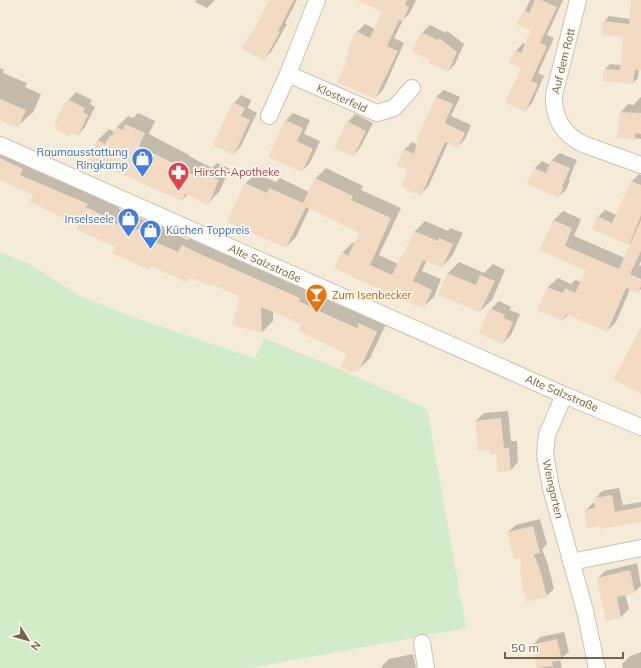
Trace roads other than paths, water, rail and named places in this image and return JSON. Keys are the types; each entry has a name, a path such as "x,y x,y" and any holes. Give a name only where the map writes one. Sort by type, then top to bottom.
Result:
{"street":[{"path":"268,116 288,74 317,0"},
{"name":"Auf dem Rott","path":"578,0 554,95 557,119 574,140 641,166"},
{"name":"Klosterfeld","path":"288,74 377,113 394,108 412,88"},
{"name":"Alte Salzstraße","path":"0,145 564,395 641,427"},
{"name":"Weingarten","path":"564,395 547,435 545,454 551,488 585,611 597,668"},
{"path":"571,562 641,548"},
{"path":"422,643 426,668"}],"place":[{"name":"Raumausstattung Ringkamp","path":"143,178"},
{"name":"Hirsch-Apotheke","path":"179,192"},
{"name":"Inselseele","path":"129,238"},
{"name":"Küchen Toppreis","path":"150,250"},
{"name":"Zum Isenbecker","path":"316,314"}]}
